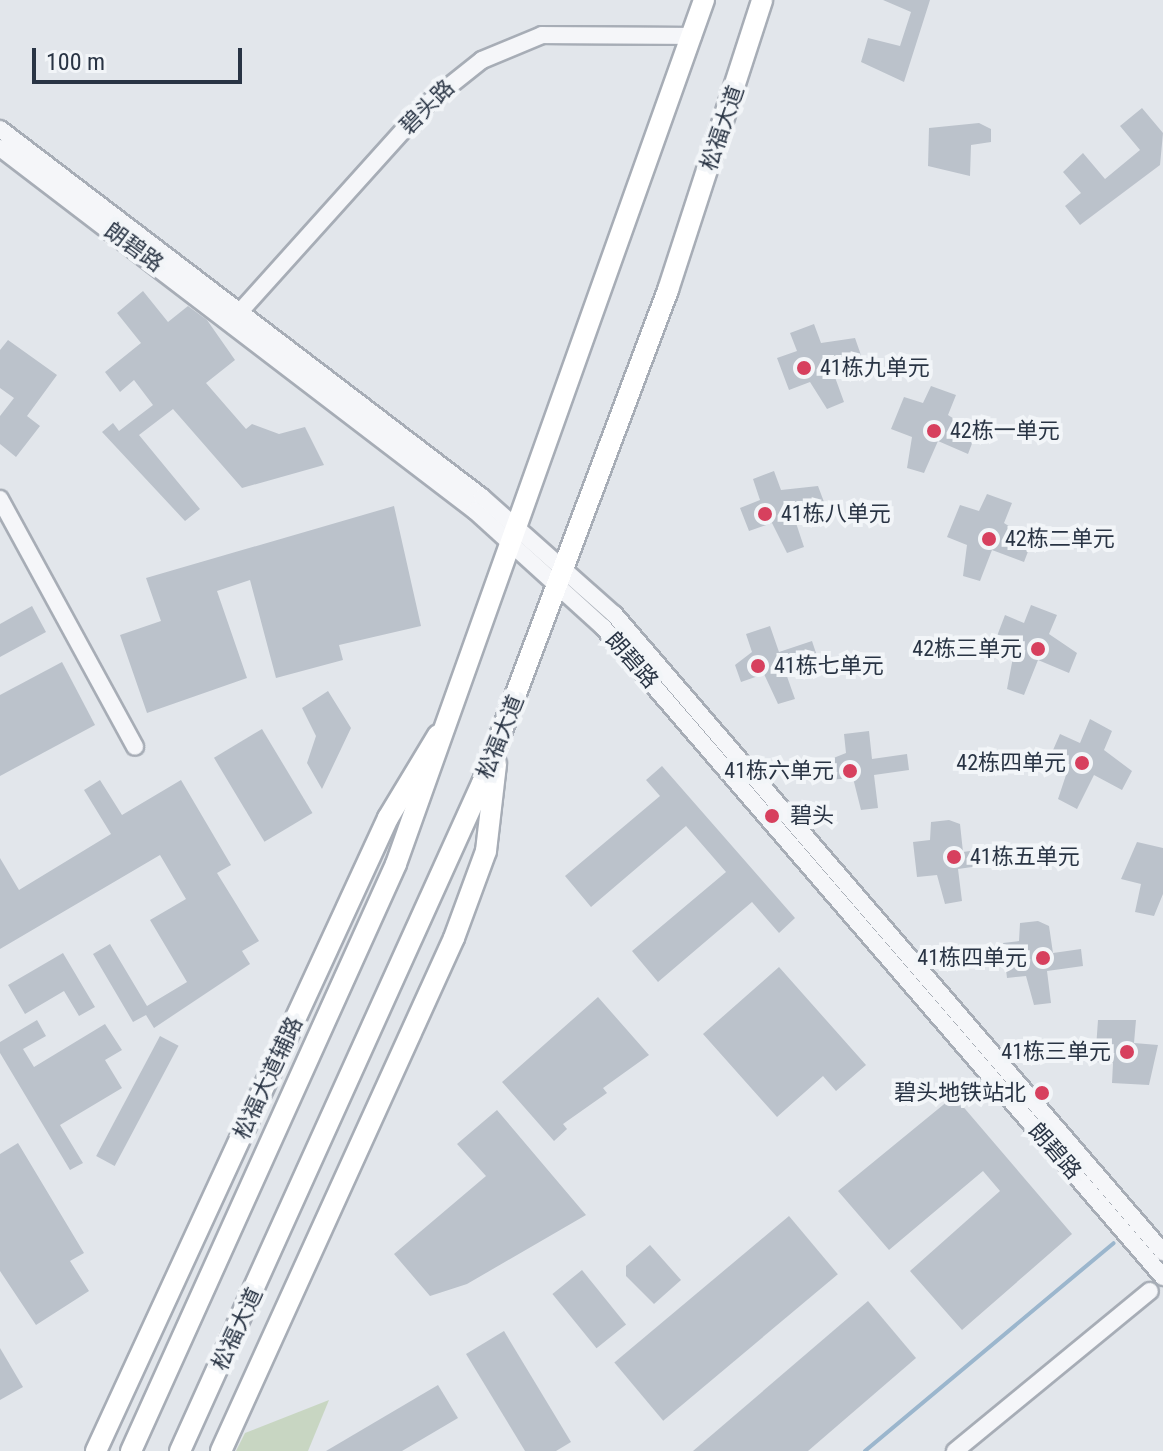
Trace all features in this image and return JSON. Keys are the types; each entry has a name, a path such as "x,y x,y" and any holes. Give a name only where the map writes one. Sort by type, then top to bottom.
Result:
{"main road":[{"name":"松福大道","path":"131,1451 324,1037 454,713 704,0"},
{"name":"松福大道","path":"180,1451 497,745 562,579 668,290 762,0"},
{"name":"松福大道辅路","path":"96,1451 388,818 454,713"},
{"path":"221,1451 458,927 486,851 497,745"},
{"path":"125,1451 141,1431"}],"street":[{"name":"碧头路","path":"238,315 428,103 482,60 558,33 693,36"},
{"name":"朗碧路","path":"0,129 517,538 562,579 1163,1277"},
{"name":"朗碧路","path":"0,148 238,315"},
{"path":"0,499 135,747"},
{"name":"朗碧路","path":"562,579 614,614 1163,1252"},
{"path":"955,1451 1150,1291"}],"green space":[{"path":"329,1400 308,1451 236,1451 245,1433"}],"building":[{"path":"883,0 930,0 904,82 861,62 868,38 900,46 911,12"},
{"path":"1142,108 1163,133 1160,165 1080,225 1065,206 1081,193 1063,172 1083,153 1105,179 1140,150 1120,126"},
{"path":"979,123 991,129 991,142 971,145 970,176 928,166 929,128"},
{"path":"143,291 168,322 188,306 207,320 235,360 206,383 246,429 252,424 279,434 305,427 324,465 242,488 173,409 139,435 200,509 185,521 102,432 113,423 119,431 153,405 134,380 120,392 105,372 141,343 117,313"},
{"name":"41栋九单元","path":"814,324 821,343 855,338 862,358 832,369 844,402 827,409 810,382 789,390 777,358 797,351 790,333"},
{"path":"8,340 57,375 27,416 40,426 16,457 0,444 0,416 14,398 0,388 0,350"},
{"name":"42栋一单元","path":"931,386 956,395 948,415 976,433 968,454 938,441 924,473 907,468 912,437 891,429 904,397 923,403"},
{"name":"41栋八单元","path":"774,471 781,490 818,486 824,502 793,514 804,547 787,553 772,523 749,531 740,508 760,500 753,479"},
{"name":"42栋二单元","path":"987,494 1012,503 1004,523 1032,541 1024,562 992,550 980,581 963,576 967,545 947,537 960,505 979,511"},
{"path":"394,506 421,626 339,645 343,660 276,678 250,580 217,591 247,678 147,713 120,635 161,621 146,578"},
{"name":"42栋三单元","path":"1031,605 1057,615 1049,634 1077,653 1069,673 1038,660 1024,695 1007,689 1014,652 994,644 1005,615 1024,623"},
{"path":"32,606 46,632 0,657 0,624"},
{"name":"41栋七单元","path":"770,626 779,652 812,641 817,656 784,668 795,699 778,704 764,674 741,682 735,665 752,652 746,634"},
{"path":"62,662 95,725 0,776 0,695"},
{"path":"328,691 351,728 322,789 307,763 316,736 302,708"},
{"name":"42栋四单元","path":"1090,719 1112,731 1104,750 1132,771 1122,790 1094,775 1077,809 1058,799 1069,766 1050,757 1060,734 1080,743"},
{"path":"262,729 312,813 264,842 214,758"},
{"name":"41栋六单元","path":"869,731 872,759 907,754 909,770 874,775 878,808 861,810 853,778 828,780 826,761 846,753 844,734"},
{"path":"662,766 795,918 779,933 752,902 658,982 632,951 726,872 686,826 591,907 565,876 660,796 646,780"},
{"path":"100,780 122,815 181,780 231,865 217,873 259,941 242,951 250,964 154,1028 146,1015 133,1022 93,954 110,944 147,1006 187,982 150,920 186,899 160,855 0,949 0,858 19,890 111,834 84,790"},
{"name":"41栋五单元","path":"949,820 960,824 963,852 991,848 993,864 958,869 962,901 945,904 937,875 917,877 913,842 930,840 931,822"},
{"path":"1137,842 1163,848 1163,894 1154,916 1135,912 1141,884 1121,879"},
{"name":"41栋四单元","path":"1038,921 1049,926 1053,953 1081,949 1083,966 1047,971 1051,1003 1034,1005 1026,976 1007,978 1003,943 1019,941 1020,923"},
{"path":"63,953 95,1007 79,1016 64,991 25,1014 8,985"},
{"path":"779,967 866,1065 836,1091 823,1076 777,1117 703,1034"},
{"path":"598,997 649,1055 603,1088 607,1093 563,1124 567,1129 554,1141 502,1082"},
{"path":"37,1020 46,1036 23,1049 34,1067 105,1024 122,1050 105,1060 122,1088 60,1125 83,1163 70,1170 0,1053 0,1042"},
{"name":"41栋三单元","path":"1098,1020 1136,1020 1134,1043 1158,1045 1149,1085 1112,1083 1113,1063 1095,1062"},
{"path":"160,1036 179,1046 115,1166 96,1156"},
{"path":"954,1096 1072,1234 962,1330 910,1271 1000,1191 983,1171 889,1250 838,1191"},
{"path":"497,1110 586,1215 467,1284 430,1296 394,1254 486,1176 457,1144"},
{"path":"18,1143 84,1253 70,1261 89,1291 36,1325 0,1271 0,1154"},
{"path":"789,1216 838,1274 663,1421 614,1363"},
{"path":"650,1245 681,1280 654,1304 626,1276 626,1266"},
{"path":"582,1270 626,1324 597,1348 552,1294"},
{"path":"868,1301 916,1358 808,1451 693,1451"},
{"path":"504,1331 571,1442 556,1451 525,1451 466,1354"},
{"path":"0,1348 23,1387 0,1400"},
{"path":"438,1385 458,1418 402,1451 326,1451"}],"waterway":[{"path":"865,1451 1114,1243"}],"place":[{"name":"41栋九单元","path":"804,368"},
{"name":"42栋一单元","path":"934,431"},
{"name":"41栋八单元","path":"765,514"},
{"name":"42栋二单元","path":"989,539"},
{"name":"42栋三单元","path":"1038,649"},
{"name":"41栋七单元","path":"758,666"},
{"name":"42栋四单元","path":"1082,763"},
{"name":"41栋六单元","path":"850,771"},
{"name":"碧头","path":"772,816"},
{"name":"41栋五单元","path":"954,857"},
{"name":"41栋四单元","path":"1043,958"},
{"name":"41栋三单元","path":"1127,1052"},
{"name":"碧头地铁站北","path":"1042,1093"}]}
